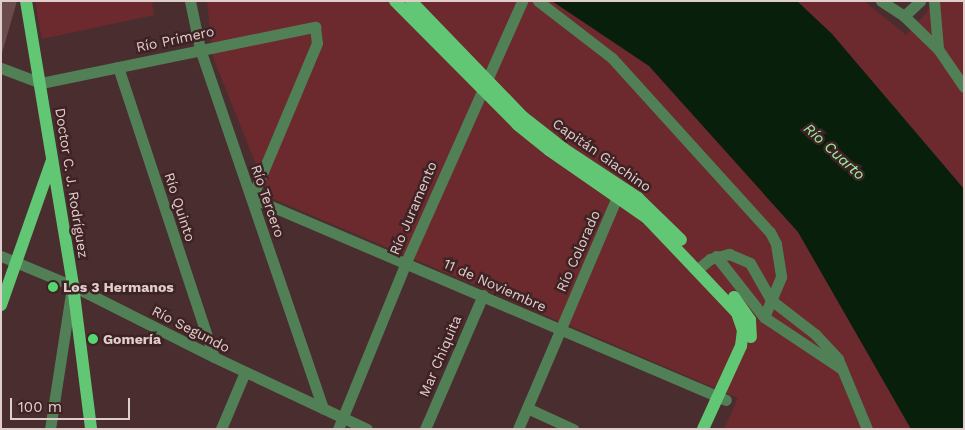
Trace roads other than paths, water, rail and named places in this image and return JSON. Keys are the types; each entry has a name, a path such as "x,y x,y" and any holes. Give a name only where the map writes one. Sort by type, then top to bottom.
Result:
{"main road":[{"name":"Doctor C. J. Rodríguez","path":"26,1 73,286 91,429"},
{"name":"Capitán Giachino","path":"395,1 549,150 618,195 647,218 738,300 750,320 749,345 722,398"},
{"name":"Capitán Giachino","path":"411,1 483,85 564,149 638,198 701,266 725,298 742,324 741,346 712,429"},
{"path":"1,305 52,157"},
{"path":"703,429 722,398"}],"street":[{"name":"Río Tercero","path":"190,1 200,49 323,409"},
{"name":"Río Juramento","path":"339,423 406,262 483,85 522,1"},
{"path":"538,1 612,58 770,232 781,267 780,287 771,300 764,317"},
{"path":"881,1 904,16 938,49 964,87"},
{"path":"904,16 920,1"},
{"path":"934,1 938,49"},
{"name":"Río Primero","path":"41,83 200,49 316,27 317,43 252,198"},
{"name":"Río Quinto","path":"118,67 214,358"},
{"path":"1,68 41,83"},
{"name":"Río Colorado","path":"518,429 618,195"},
{"name":"11 de Noviembre","path":"252,198 722,398"},
{"path":"701,266 716,256 729,254 750,263 771,300 827,344 842,370 866,429"},
{"name":"Río Segundo","path":"1,256 17,261 73,286 214,358 323,409 339,423 367,429"},
{"path":"716,256 764,317 842,370"},
{"path":"50,429 73,286"},
{"name":"Mar Chiquita","path":"425,429 483,295"},
{"path":"221,429 245,372"},
{"path":"527,408 574,429"}],"water":[{"name":"Río Cuarto","path":"552,1 797,1 832,34 964,189 964,429 911,429 798,232 649,66"}],"place":[{"name":"Los 3 Hermanos","path":"53,287"},
{"name":"Gomería","path":"93,339"}]}
